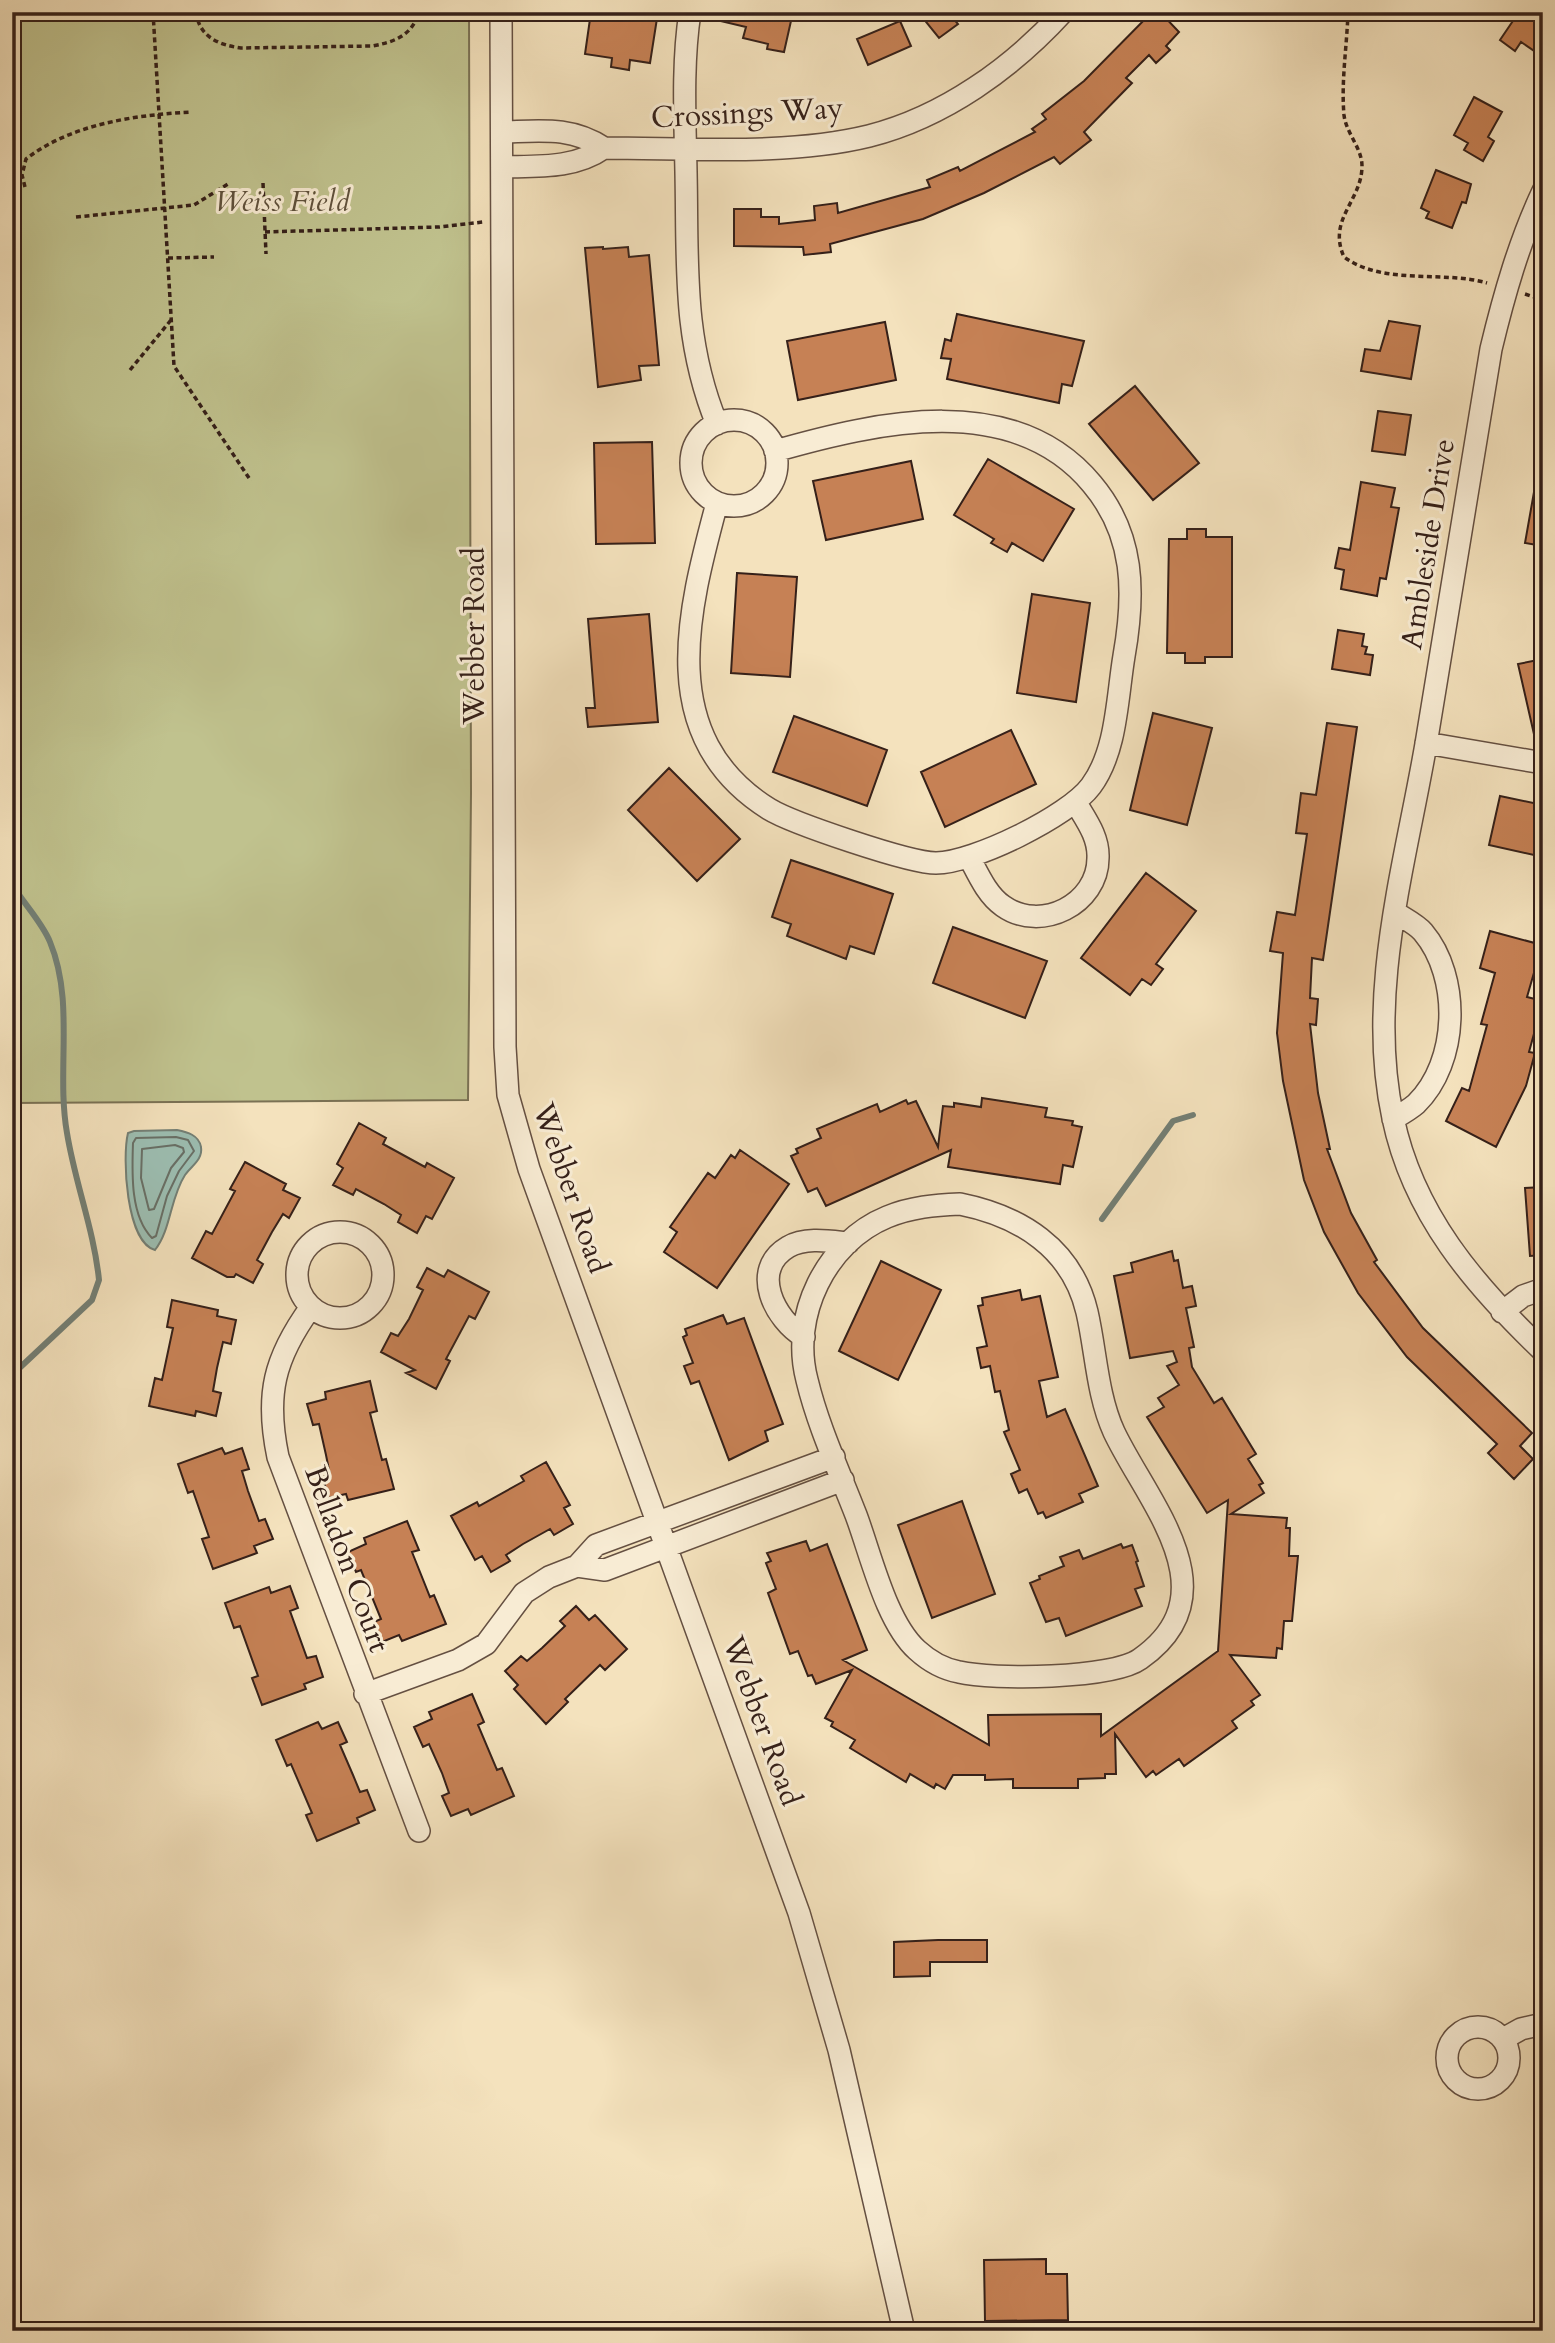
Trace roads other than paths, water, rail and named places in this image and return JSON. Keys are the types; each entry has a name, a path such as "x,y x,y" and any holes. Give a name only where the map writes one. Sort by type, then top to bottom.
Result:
{"street":[{"name":"Webber Road","path":"502,12 505,1033 509,1095 528,1169 778,1851 811,1951 856,2118 904,2331"},
{"path":"690,12 686,61 685,148 687,310 697,367 717,424"},
{"name":"Crossings Way","path":"502,132 555,131 586,136 604,148 836,143 901,125 931,113 989,79 1035,42 1063,12"},
{"name":"Crossings Way","path":"502,167 555,166 587,160 604,148"},
{"name":"Ambleside Drive","path":"1543,191 1505,288 1491,349 1396,913 1382,1023 1385,1073 1393,1119 1420,1198 1443,1239 1466,1272 1502,1312 1543,1351"},
{"path":"740,421 752,424 762,431 775,451 774,479 757,500 730,506 717,503 698,487 691,463 698,440 717,424 740,421"},
{"path":"717,503 690,613 692,695 701,736 720,768 742,791 773,811 810,825 905,858 936,863 969,857 1076,803 1092,785 1104,764 1130,625 1133,589 1129,557 1119,526 1103,496 1066,457 1037,439 980,423 902,423 850,431 775,451"},
{"path":"1426,743 1543,763"},
{"path":"969,857 983,885 1003,906 1036,917 1055,915 1070,908 1083,897 1094,879 1099,859 1091,828 1076,803"},
{"path":"1393,1119 1416,1104 1432,1080 1443,1056 1450,999 1444,972 1433,946 1421,930 1396,913"},
{"path":"960,1204 1005,1216 1026,1226 1058,1256 1076,1283 1087,1309 1112,1429 1179,1553 1183,1591 1178,1609 1171,1626 1142,1658 1110,1671 982,1675 940,1666 904,1637 806,1380 804,1337 808,1308 819,1280 836,1254 848,1243 869,1226 909,1209 960,1204"},
{"path":"338,1231 355,1234 369,1243 379,1256 383,1272 381,1289 372,1304 359,1314 343,1318 326,1316 311,1307 301,1294 297,1277 300,1260 308,1246 322,1236 338,1231"},
{"path":"804,1337 785,1323 771,1301 769,1286 776,1257 789,1246 806,1241 848,1243"},
{"path":"1502,1312 1523,1296 1543,1289"},
{"name":"Belladon Court","path":"311,1307 290,1337 278,1365 271,1395 271,1427 278,1457 365,1695 419,1831"},
{"path":"365,1695 458,1660 486,1644 524,1593 549,1577 577,1566 596,1545 834,1457"},
{"path":"577,1566 605,1570 667,1549 843,1480"},
{"path":"1503,2039 1521,2029 1543,2024"}],"water":[{"path":"177,1130 195,1137 200,1143 201,1152 180,1184 164,1233 155,1250 145,1244 132,1216 126,1178 128,1133"}],"waterway":[{"path":"12,884 47,935 57,965 62,988 63,1085 67,1133 99,1280 92,1300 12,1375"},
{"path":"1102,1219 1173,1121 1193,1115"}],"park label":[{"name":"Weiss Field","path":"282,201"}]}
